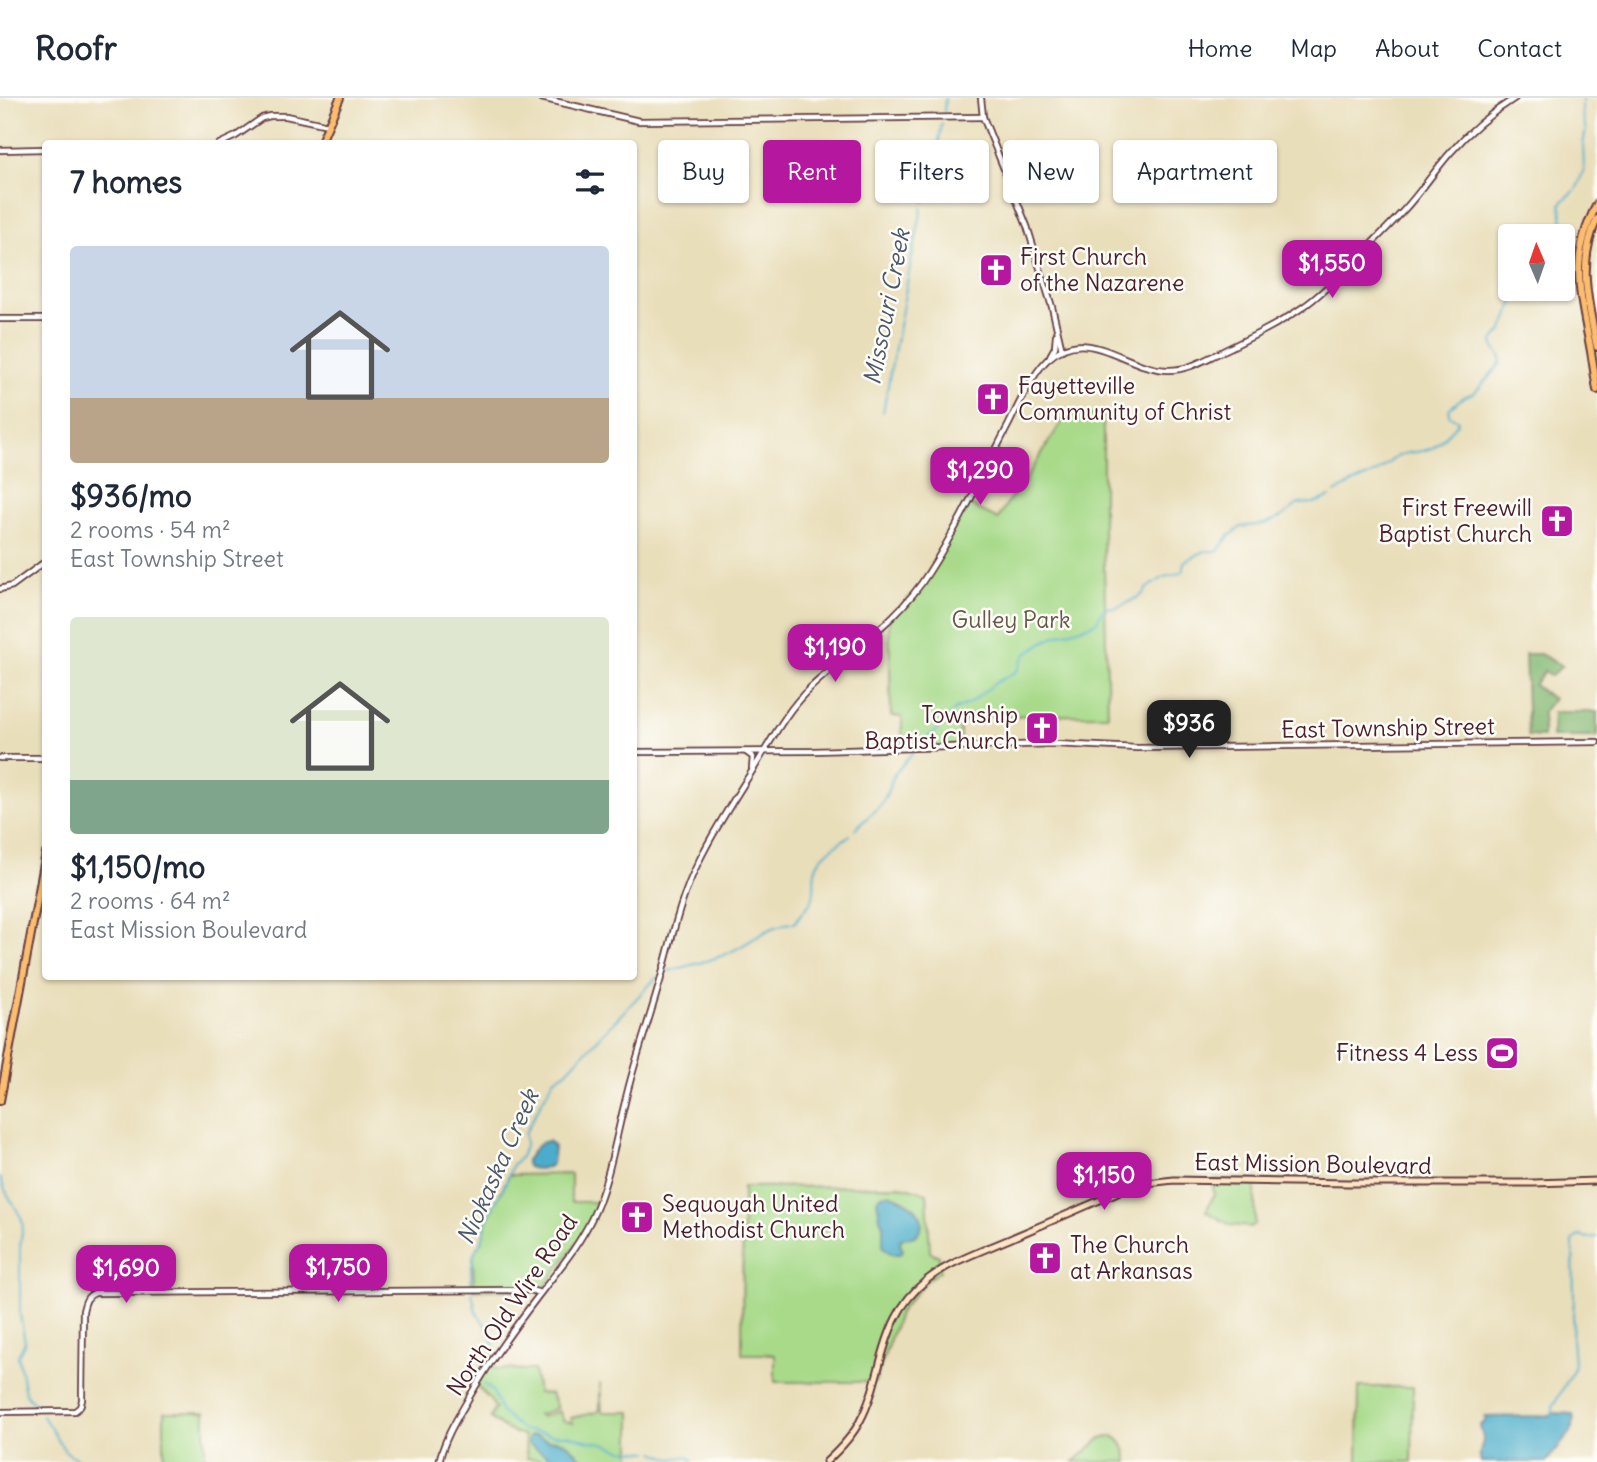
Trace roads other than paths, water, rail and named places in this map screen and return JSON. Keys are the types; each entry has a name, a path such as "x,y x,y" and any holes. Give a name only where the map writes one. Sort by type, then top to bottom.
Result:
{"main road":[{"path":"322,140 340,98"},
{"path":"1597,204 1584,235 1578,269 1597,390"},
{"path":"1597,219 1588,247 1585,280 1597,347"},
{"path":"0,1101 42,875"},
{"name":"East Mission Boulevard","path":"826,1462 860,1422 869,1402 894,1321 918,1287 940,1271 968,1257 1127,1188 1174,1180 1348,1183 1597,1181"}],"street":[{"path":"541,98 639,121 983,117"},
{"path":"981,98 983,117 1027,226 1062,350"},
{"name":"North Old Wire Road","path":"439,1462 446,1439 488,1365 578,1244 597,1207 605,1186 629,1083 685,891 699,859 788,713 808,690 884,626 921,585 941,554 1038,370 1062,350 1072,346 1090,345 1155,369 1187,368 1278,323 1308,304 1327,287 1405,210 1450,152 1485,120 1515,98"},
{"path":"228,140 262,118 270,116 286,116 328,125"},
{"path":"0,150 42,149"},
{"path":"0,319 42,319"},
{"path":"1048,360 1055,347 1057,328"},
{"path":"0,589 12,586 42,564"},
{"name":"East Township Street","path":"637,752 1055,744 1137,748 1597,742"},
{"path":"742,751 753,757 751,772"},
{"path":"0,758 42,758"},
{"path":"0,1412 75,1411 80,1407 82,1324 85,1300 94,1293 531,1290 540,1293"}],"water":[{"path":"548,1141 554,1147 552,1164 540,1168 528,1167 526,1160 537,1146"},
{"path":"887,1194 908,1203 922,1220 917,1234 901,1239 903,1250 900,1254 892,1254 883,1247 883,1225 877,1200"},
{"path":"1553,1413 1573,1414 1574,1420 1569,1433 1546,1462 1481,1462 1483,1439 1480,1425 1485,1422 1485,1417 1539,1416"},
{"path":"529,1436 564,1443 575,1451 583,1462 560,1459 541,1451 528,1443"}],"waterway":[{"name":"Missouri Creek","path":"944,112 945,98"},
{"name":"Niokaska Creek","path":"1563,224 1561,203 1577,188 1584,169 1583,144 1586,130 1582,98"},
{"name":"Missouri Creek","path":"939,140 942,123"},
{"name":"Missouri Creek","path":"883,412 922,208"},
{"name":"Niokaska Creek","path":"1335,493 1379,471 1397,457 1432,448 1456,425 1458,421 1449,415 1449,409 1463,397 1474,393 1500,364 1501,357 1494,348 1493,341 1503,330 1515,301"},
{"name":"Niokaska Creek","path":"921,743 944,724 954,710 970,703 995,683 1017,671 1025,655 1040,644 1055,636 1091,625 1106,608 1127,603 1164,577 1184,570 1184,562 1187,560 1205,551 1218,551 1228,537 1241,527 1264,524 1281,517 1298,504 1314,503 1330,497"},
{"name":"Niokaska Creek","path":"855,829 881,805 894,775 913,752"},
{"name":"Niokaska Creek","path":"668,971 719,957 776,927 795,923 812,900 815,871 820,860 850,835"},
{"name":"Niokaska Creek","path":"471,1288 475,1251 482,1240 487,1220 513,1164 521,1157 525,1146 525,1133 554,1079 565,1073 657,977"},
{"path":"0,1178 23,1224 20,1247 20,1315 25,1342 18,1356 25,1393 39,1409"},
{"path":"1553,1414 1553,1406 1573,1371 1574,1364 1573,1243 1579,1236 1597,1237"},
{"name":"Niokaska Creek","path":"472,1293 476,1312 490,1331 494,1347 481,1371"},
{"name":"Niokaska Creek","path":"484,1384 493,1392 501,1412 526,1431 568,1435 622,1450 649,1452"},
{"path":"42,1415 65,1451 81,1462"},
{"name":"Niokaska Creek","path":"654,1452 672,1459 688,1456 693,1462"}],"place":[{"name":"First Church of the Nazarene","path":"996,270"},
{"name":"Fayetteville Community of Christ","path":"993,399"},
{"name":"First Freewill Baptist Church","path":"1557,521"},
{"name":"Township Baptist Church","path":"1042,728"},
{"name":"Fitness 4 Less","path":"1502,1053"},
{"name":"Sequoyah United Methodist Church","path":"637,1217"},
{"name":"The Church at Arkansas","path":"1045,1258"}],"park label":[{"name":"Gulley Park","path":"1011,620"}]}
